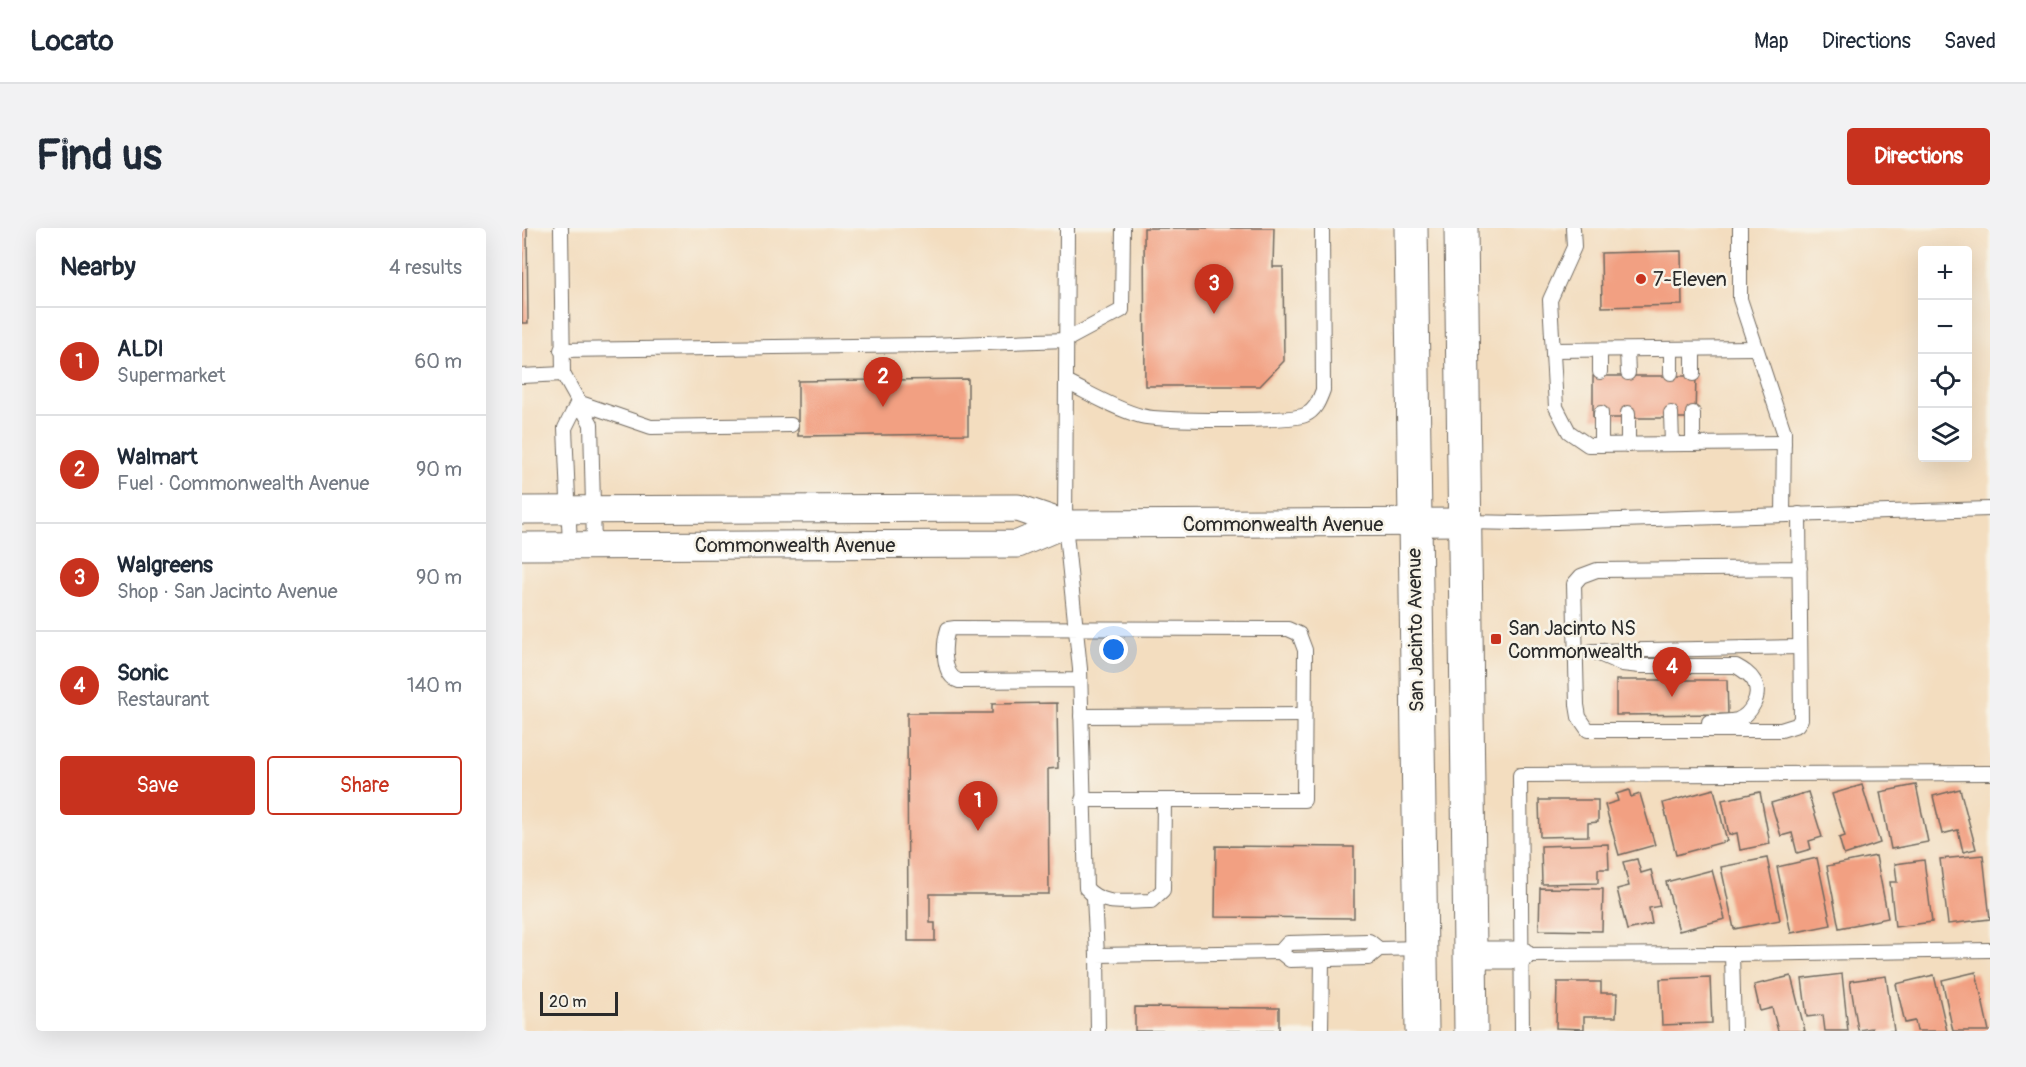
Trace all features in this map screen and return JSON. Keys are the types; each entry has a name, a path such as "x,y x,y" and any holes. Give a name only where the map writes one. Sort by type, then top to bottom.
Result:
{"main road":[{"name":"San Jacinto Avenue","path":"1411,228 1422,1031"},
{"path":"1461,228 1471,1031"}],"street":[{"name":"Commonwealth Avenue","path":"522,510 1018,508 1065,524 1465,522"},
{"name":"Commonwealth Avenue","path":"522,546 1018,544 1065,524"},
{"path":"1471,955 1521,955"}],"lane":[{"path":"561,228 563,374 591,424 581,510 582,546"},
{"path":"1067,228 1065,524 1080,680 1086,888 1094,897 1102,901 1150,901 1163,890 1164,800"},
{"path":"561,350 930,345 1066,340 1122,310 1123,228"},
{"path":"1066,382 1141,416 1252,420 1290,419 1306,414 1318,404 1323,390 1322,228"},
{"path":"1573,228 1574,248 1550,300 1556,407 1569,432 1588,444 1784,443"},
{"path":"1740,228 1740,299 1784,432 1783,515"},
{"path":"1553,351 1755,348"},
{"path":"1671,349 1671,373"},
{"path":"1693,349 1693,374"},
{"path":"1600,350 1600,372"},
{"path":"1628,350 1628,373"},
{"path":"522,376 563,374"},
{"path":"578,402 651,427 791,425"},
{"path":"578,402 565,428 581,510 582,546"},
{"path":"1600,413 1600,444"},
{"path":"1628,413 1628,444"},
{"path":"1671,413 1672,444"},
{"path":"1693,413 1693,444"},
{"path":"1465,522 1990,509"},
{"path":"1799,514 1800,568 1801,719 1797,725 1780,730 1588,730 1577,705 1574,584 1581,576 1597,570 1800,568"},
{"path":"1080,680 959,681 951,678 948,673 945,637 948,629 1288,629 1299,634 1303,640 1304,800 1082,800"},
{"path":"1576,651 1800,647"},
{"path":"1592,651 1622,664 1640,666 1736,666 1748,673 1756,683 1757,695 1752,709 1738,720 1629,730"},
{"path":"1081,716 1304,715"},
{"path":"1522,1031 1520,775 1990,773"},
{"path":"1094,897 1098,1031"},
{"path":"1280,952 1288,943 1369,941 1379,949"},
{"path":"1097,955 1280,952 1290,960 1368,958 1379,949 1421,948"},
{"path":"1521,955 1990,950"},
{"path":"1732,954 1734,1031"},
{"path":"1321,1031 1322,959"}],"building":[{"path":"522,228 527,228 528,323 522,323"},
{"path":"1144,228 1274,228 1273,267 1283,267 1284,361 1260,386 1145,386"},
{"name":"7-Eleven","path":"1681,251 1682,305 1602,307 1601,253"},
{"path":"869,368 891,368 891,380 968,379 968,434 798,436 798,381 870,380"},
{"path":"1593,376 1696,376 1695,418 1593,418"},
{"path":"1616,680 1727,680 1728,714 1616,715"},
{"path":"1057,703 1058,768 1048,769 1049,894 930,894 930,923 935,923 935,941 908,941 907,713 992,713 992,704"},
{"path":"1862,785 1880,843 1844,855 1839,838 1845,836 1832,794"},
{"path":"1916,785 1928,842 1891,849 1880,792"},
{"path":"1714,789 1727,841 1676,855 1663,803"},
{"path":"1960,789 1976,849 1963,852 1958,830 1942,834 1933,796"},
{"path":"1629,790 1631,797 1640,794 1655,845 1619,855 1605,805 1618,801 1616,794"},
{"path":"1760,792 1770,844 1740,850 1737,833 1729,835 1722,800"},
{"path":"1808,792 1822,837 1809,841 1811,849 1797,853 1792,833 1781,836 1771,803"},
{"path":"1539,800 1598,800 1598,822 1588,823 1588,836 1540,837"},
{"path":"1608,844 1609,869 1598,869 1598,883 1542,884 1541,846"},
{"path":"1216,846 1354,847 1354,918 1215,917"},
{"path":"1983,855 1990,919 1948,924 1940,859"},
{"path":"1876,856 1888,918 1839,928 1827,866"},
{"path":"1767,858 1780,920 1734,929 1721,867"},
{"path":"1817,858 1831,925 1791,933 1777,867"},
{"path":"1637,859 1641,873 1651,870 1660,906 1649,908 1652,924 1627,930 1617,889 1629,886 1623,862"},
{"path":"1924,860 1932,922 1895,927 1890,882 1897,882 1895,864"},
{"path":"1712,870 1725,919 1679,931 1666,882"},
{"path":"1540,888 1603,889 1602,931 1539,930"},
{"path":"1976,972 1989,1031 1953,1031 1942,980"},
{"path":"1842,974 1848,1031 1825,1031 1823,1015 1807,1017 1802,979"},
{"path":"1934,975 1947,1031 1917,1031 1915,1021 1905,1023 1896,984"},
{"path":"1791,976 1805,1031 1778,1031 1772,1008 1760,1011 1754,985"},
{"path":"1886,976 1894,1031 1873,1031 1872,1028 1858,1030 1850,981"},
{"path":"1710,977 1712,1023 1662,1025 1660,979"},
{"path":"1557,982 1601,982 1601,993 1617,993 1616,1017 1584,1017 1584,1029 1556,1028"},
{"path":"1135,1007 1279,1008 1279,1031 1135,1031"}],"place":[{"name":"7-Eleven","path":"1641,279"},
{"name":"Walgreens","path":"1214,314"},
{"name":"Walmart","path":"883,407"},
{"name":"San Jacinto NS Commonwealth","path":"1496,639"},
{"name":"Sonic","path":"1672,697"},
{"name":"ALDI","path":"978,831"}]}
